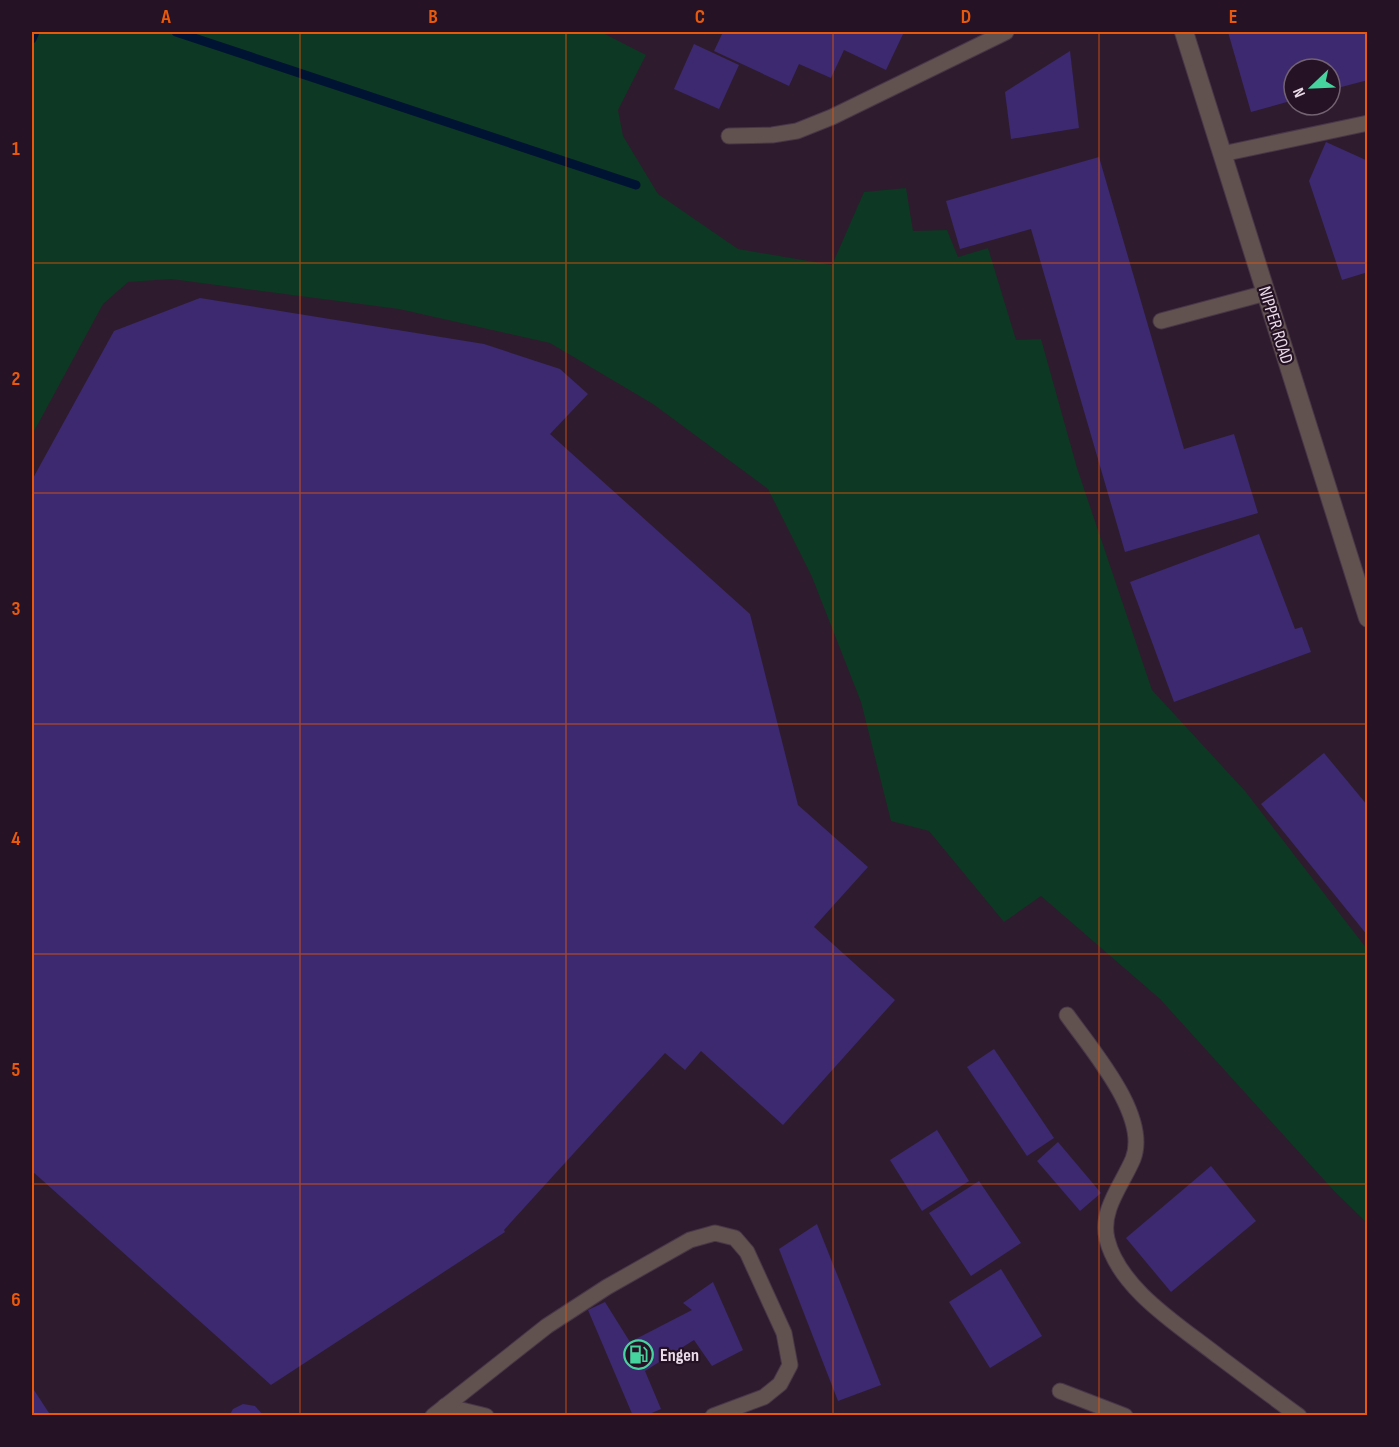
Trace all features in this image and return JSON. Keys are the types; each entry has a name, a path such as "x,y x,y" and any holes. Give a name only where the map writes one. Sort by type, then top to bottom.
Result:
{"street":[{"name":"NIPPER ROAD","path":"1184,32 1368,618"}],"lane":[{"path":"729,136 772,135 806,128 1006,32"},
{"path":"1222,154 1368,123"},
{"path":"1161,321 1266,293"},
{"path":"1068,1015 1114,1083 1131,1115 1137,1137 1134,1157 1106,1217 1107,1239 1116,1263 1133,1285 1166,1316 1299,1416"},
{"path":"439,1411 547,1326 607,1287 690,1240 714,1233 735,1238 747,1252 784,1333 790,1365 780,1384 764,1397 713,1416"},
{"path":"1060,1391 1125,1416"},
{"path":"439,1411 486,1416"}],"green space":[{"path":"32,32 601,32 646,55 618,110 623,136 658,194 738,249 832,265 864,192 906,188 913,231 947,230 958,257 988,248 1016,340 1041,339 1077,468 1152,690 1245,791 1367,949 1367,1223 1335,1192 1160,999 1041,896 1004,922 929,831 891,821 861,702 812,577 768,489 653,404 550,343 399,309 171,279 128,282 103,304 32,435"}],"building":[{"path":"723,32 904,32 886,70 844,50 831,78 799,64 789,86 714,51"},
{"path":"1228,32 1368,32 1368,80 1342,87 1342,57 1282,57 1282,103 1251,112"},
{"path":"694,44 739,65 719,109 674,89"},
{"path":"1070,51 1079,128 1011,139 1005,92"},
{"path":"1326,142 1368,161 1368,272 1342,280 1309,181"},
{"path":"1099,157 1184,449 1234,434 1258,513 1125,552 1031,229 960,249 946,201"},
{"path":"200,298 484,344 560,369 588,394 550,434 750,614 798,805 868,867 814,927 895,1000 783,1125 701,1051 685,1070 665,1053 504,1230 505,1232 271,1385 32,1171 32,480 114,331"},
{"path":"1259,534 1295,629 1302,627 1311,652 1174,702 1130,582"},
{"path":"1324,753 1368,806 1368,936 1261,804"},
{"path":"994,1049 1054,1138 1027,1156 967,1067"},
{"path":"937,1130 969,1181 922,1211 890,1160"},
{"path":"1058,1142 1101,1193 1080,1211 1037,1161"},
{"path":"1211,1166 1256,1221 1171,1292 1126,1238"},
{"path":"979,1181 1021,1243 971,1276 929,1213"},
{"path":"817,1224 881,1385 838,1401 779,1249"},
{"path":"1001,1269 1042,1336 990,1368 949,1302"},
{"path":"713,1282 743,1350 712,1366 694,1340 645,1371 661,1409 645,1416 633,1416 588,1310 605,1302 630,1342 692,1310 683,1303"},
{"path":"32,1387 49,1413 45,1416 32,1416"},
{"path":"243,1404 255,1406 264,1416 229,1416 233,1409"}],"waterway":[{"path":"32,39 35,32"},
{"path":"176,32 636,185"}],"place":[{"name":"Engen","path":"639,1355"}]}
